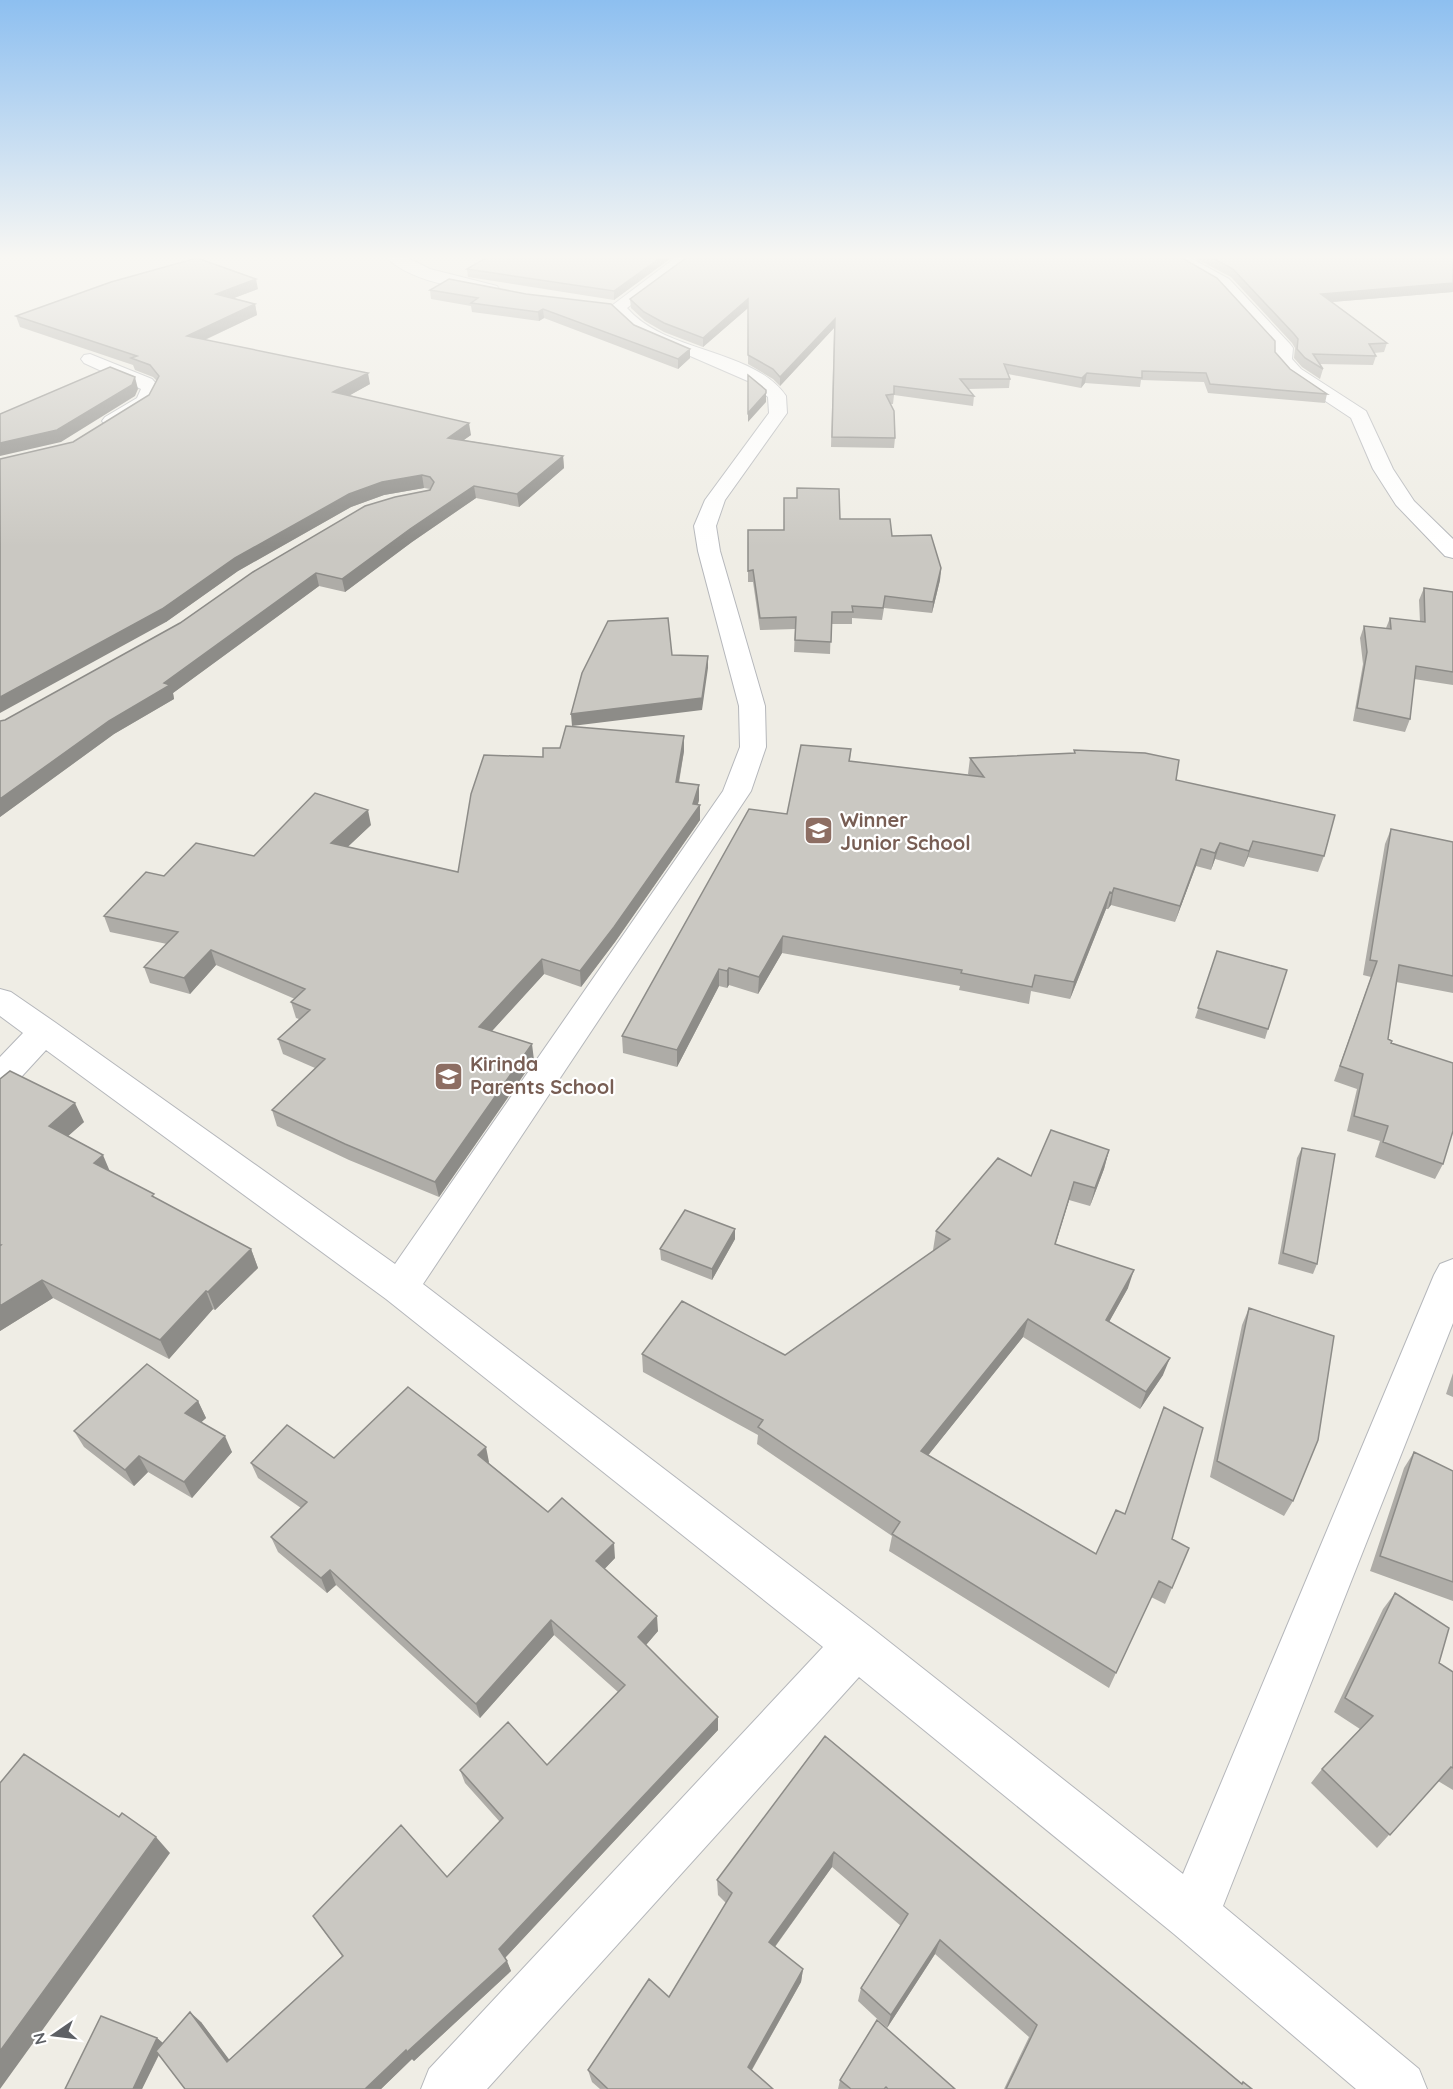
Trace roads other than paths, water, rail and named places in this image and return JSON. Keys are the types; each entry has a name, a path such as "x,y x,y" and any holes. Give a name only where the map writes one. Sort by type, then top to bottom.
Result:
{"street":[{"path":"400,1288 736,791 753,747 752,706 709,550 705,526 715,500 778,413 777,396 757,379 698,352"},
{"path":"1284,352 1283,360 1295,373 1359,415 1383,469 1406,505 1452,549"},
{"path":"90,359 146,383 151,388 144,401 97,431"},
{"path":"0,1000 400,1288 857,1645 1193,1915 1399,2089"},
{"path":"0,1078 44,1031"},
{"path":"1193,1915 1453,1275"},
{"path":"449,2089 857,1645"}],"place":[{"name":"Winner Junior School","path":"819,831"},
{"name":"Kirinda Parents School","path":"449,1076"}]}
